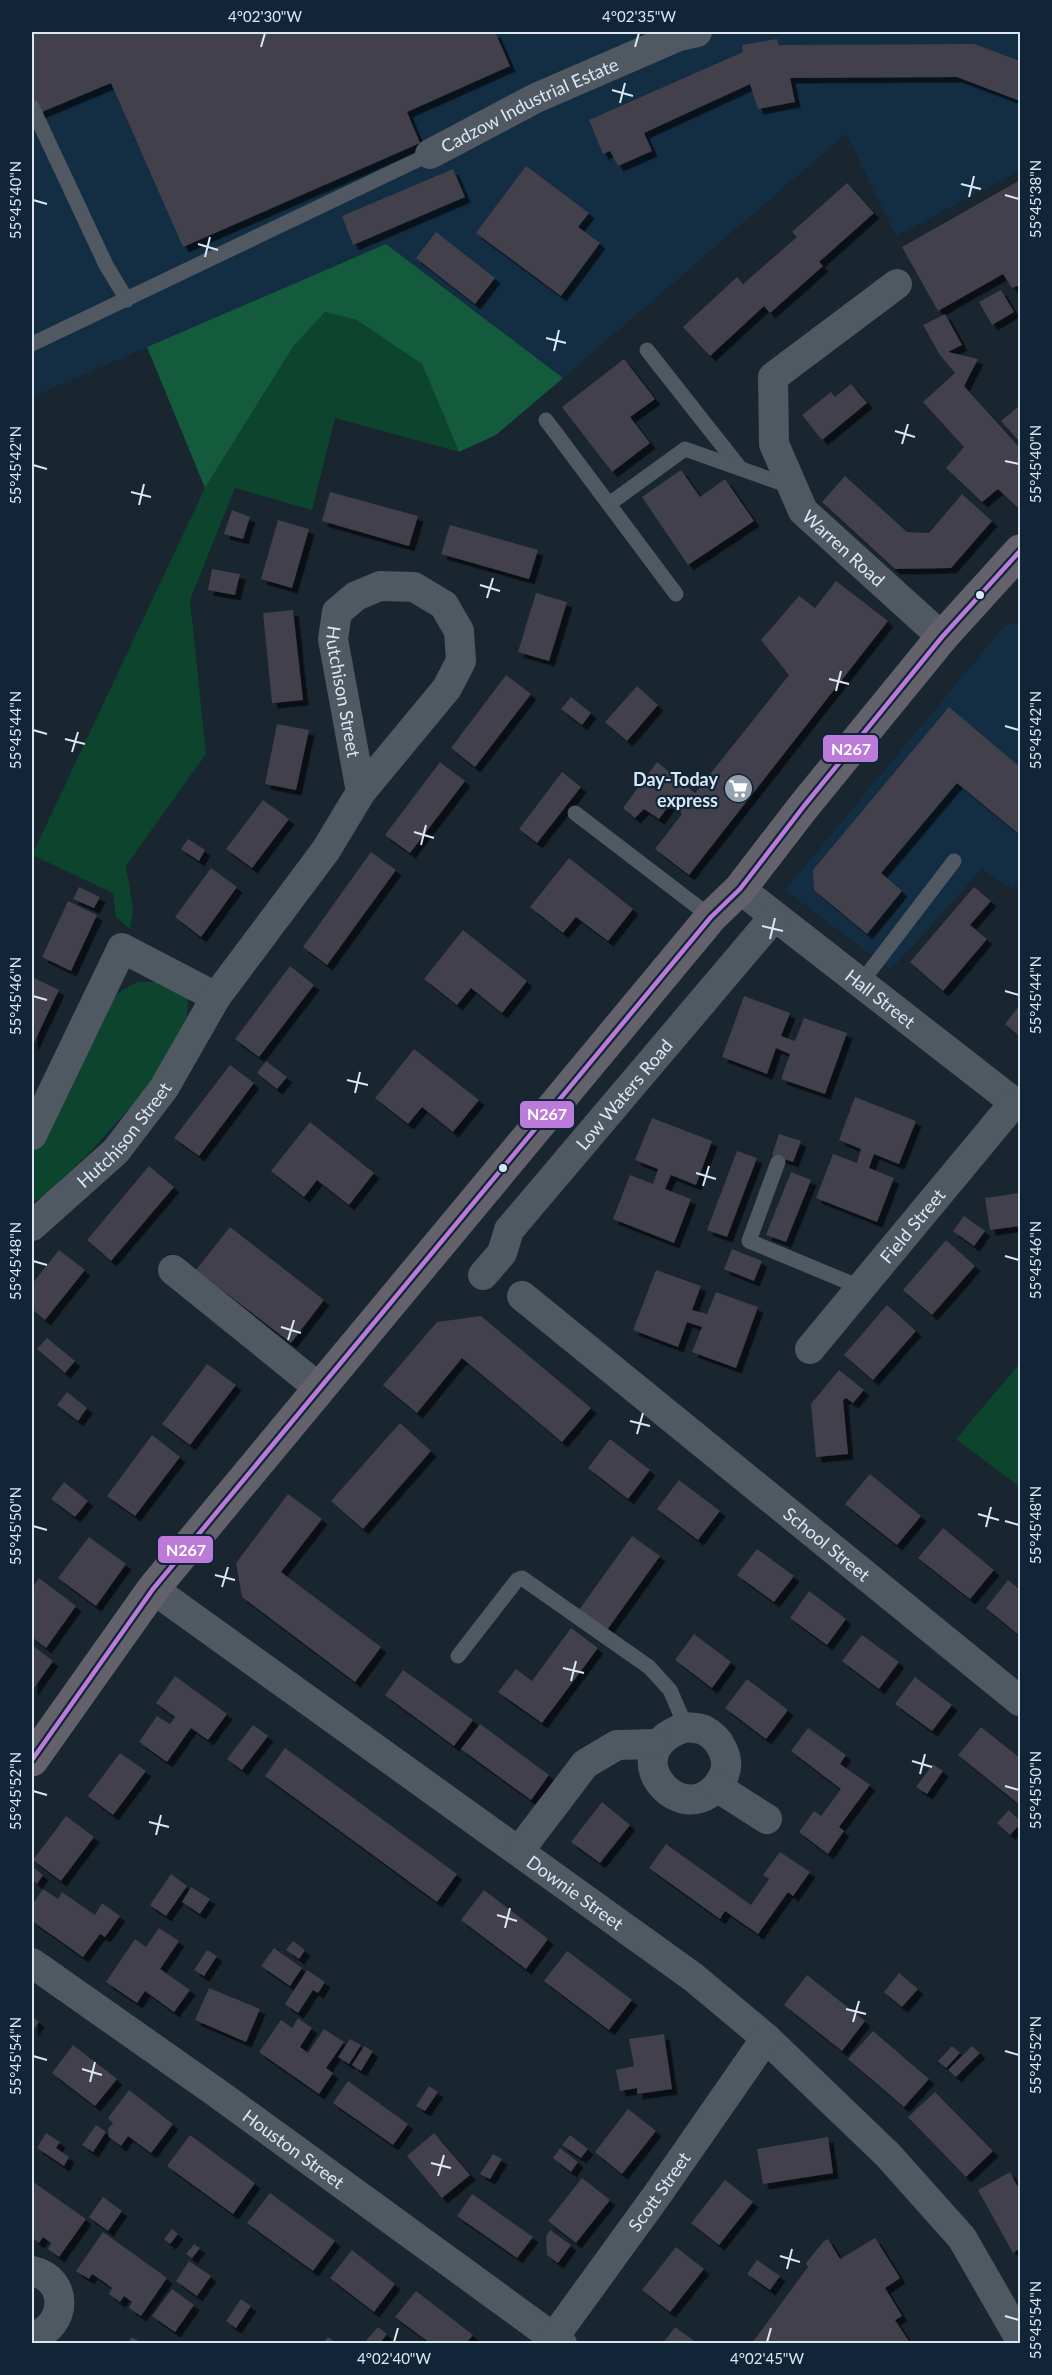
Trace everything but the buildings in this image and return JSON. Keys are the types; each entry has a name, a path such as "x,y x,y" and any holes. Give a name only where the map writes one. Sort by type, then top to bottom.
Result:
{"main road":[{"path":"32,1760 153,1589 318,1388 711,917 740,889 804,806 942,637 1015,567"}],"street":[{"name":"Cadzow Industrial Estate","path":"430,154 536,98 685,33"},
{"name":"Warren Road","path":"897,284 773,377 774,444 803,511 942,637"},
{"name":"Hutchison Street","path":"32,1226 116,1151 164,1088 216,997 326,850 361,792 447,688 461,661 459,631 444,605 414,586 380,586 356,596 338,612 333,639 361,792"},
{"name":"Hall Street","path":"740,889 1017,1105"},
{"name":"Low Waters Road","path":"483,1275 502,1253 509,1230 774,917"},
{"path":"32,1135 122,948 216,997"},
{"name":"Field Street","path":"810,1349 1017,1105"},
{"path":"173,1270 318,1388"},
{"name":"School Street","path":"522,1296 1020,1701"},
{"name":"Downie Street","path":"153,1589 693,1977 766,2038 888,2156 962,2238 1020,2339"},
{"path":"686,1727 703,1729 718,1739 725,1755 725,1773 717,1787 702,1798 684,1799 668,1793 657,1779 653,1762 657,1744 669,1732 686,1727"},
{"path":"519,1851 585,1764 617,1745 657,1744"},
{"path":"717,1787 767,1819"},
{"name":"Houston Street","path":"32,1963 217,2093 555,2341"},
{"name":"Scott Street","path":"555,2341 766,2038"},
{"path":"32,2271 45,2276 53,2284 60,2307 50,2328 32,2337"}],"lane":[{"path":"32,107 106,265 127,300"},
{"path":"32,344 430,154"},
{"path":"647,350 741,468"},
{"path":"546,420 676,594"},
{"path":"609,504 685,449 792,487"},
{"path":"576,813 711,917"},
{"path":"860,984 954,861"},
{"path":"778,1162 748,1241 862,1288"},
{"path":"458,1656 517,1580 522,1578 649,1666 670,1689 686,1727"}],"shaded area":[{"path":"32,32 1020,32 1020,171 896,236 846,134 563,378 386,244 32,397"},
{"path":"1020,623 1020,879 1012,889 982,869 891,970 785,890 1005,625"}],"green space":[{"path":"386,244 563,378 496,435 459,452 422,364 357,320 325,312 293,347 205,488 147,347"},
{"path":"325,312 363,321 422,364 459,452 335,418 312,510 235,488 190,600 206,754 126,866 133,909 130,929 116,917 113,893 32,855 205,488 293,347"},
{"path":"138,982 158,982 188,998 187,1017 150,1086 89,1153 43,1197 32,1202 32,1156 109,1001 122,990"},
{"path":"1020,1363 1020,1487 956,1439"}],"transit line":[{"name":"N267","path":"32,1760 153,1589 711,917 740,889 804,806 942,637 1020,551"}],"place":[{"name":"Day-Today express","path":"739,789"}]}
